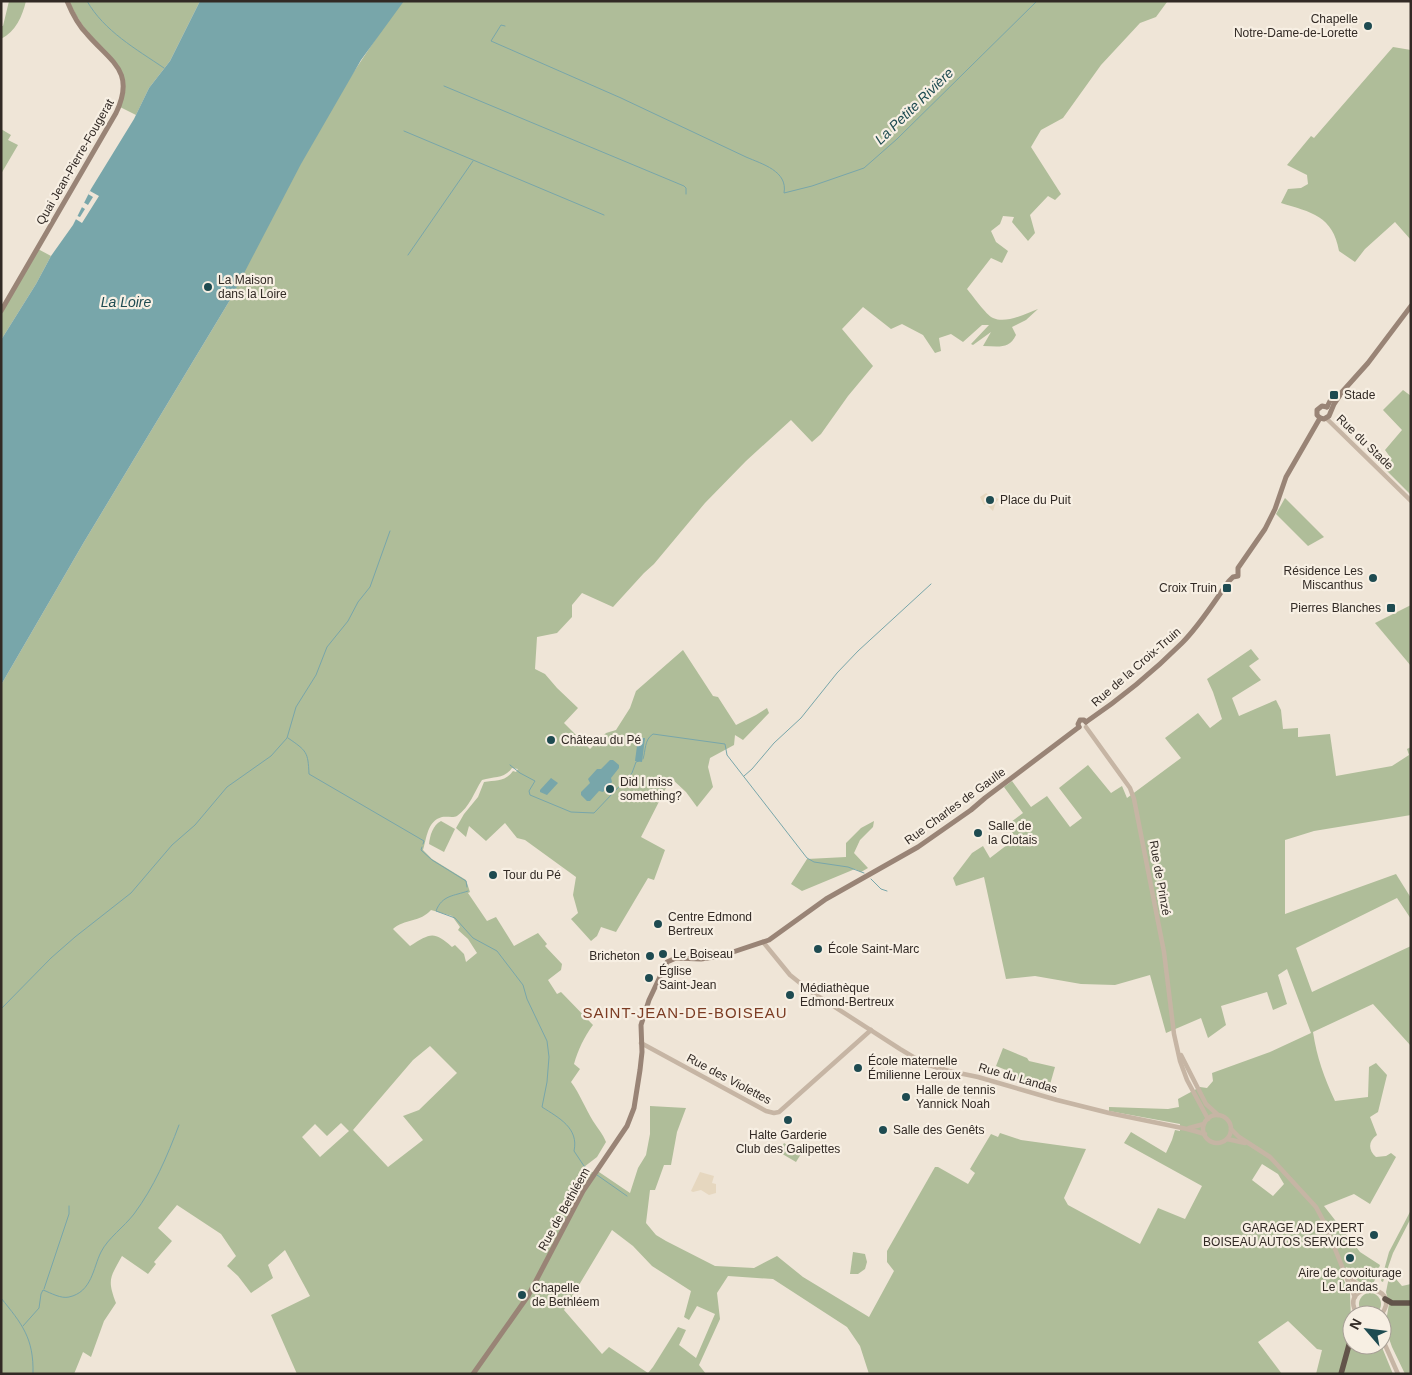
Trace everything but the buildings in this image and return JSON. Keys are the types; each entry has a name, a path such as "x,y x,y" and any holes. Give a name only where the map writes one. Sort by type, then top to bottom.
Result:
{"highway":[{"path":"1385,1299 1392,1303 1411,1303"},
{"path":"1341,1374 1346,1355"}],"main road":[{"name":"Quai Jean-Pierre-Fougerat","path":"1,311 116,113 123,94 123,80 118,67 83,30 67,1"},
{"path":"1329,416 1342,392 1368,363 1411,306"},
{"path":"1327,407 1342,392"},
{"path":"1327,407 1322,406 1317,410 1317,415 1320,418 1329,416"},
{"path":"1327,407 1330,409 1329,416"},
{"name":"Rue de la Croix-Truin","path":"1086,725 1182,643 1198,625 1233,577 1232,572 1237,571 1265,529 1275,509 1286,477 1320,418"},
{"name":"Rue Charles de Gaulle","path":"683,958 716,957 763,942 826,899 918,847 971,810 1079,727 1082,729 1086,725"},
{"name":"Rue de Bethléem","path":"473,1374 525,1301 583,1191 627,1126 631,1117 640,1070 640,1025 649,1000 667,962 676,958 683,958"}],"street":[{"name":"Rue du Stade","path":"1329,416 1411,500"},
{"name":"Rue de Prinzé","path":"1086,725 1130,788 1134,799 1164,952 1172,1021 1180,1061 1187,1080 1208,1119"},
{"name":"Rue du Landas","path":"763,942 790,975 810,991 917,1060 937,1068 978,1077 1109,1113 1205,1134"},
{"name":"Rue des Violettes","path":"641,1043 766,1111 774,1113 779,1112 796,1098 870,1030"},
{"name":"Rue de Prinzé","path":"1178,1047 1202,1097 1212,1111 1218,1115"},
{"path":"1249,1144 1227,1139 1215,1142 1209,1140 1205,1134 1204,1124 1208,1119 1218,1115 1228,1120 1231,1129 1249,1144 1270,1157 1316,1207 1325,1224 1350,1288 1356,1297"},
{"name":"Rue du Landas","path":"1188,1129 1204,1124"},
{"path":"1227,1139 1231,1129"},
{"path":"1343,1269 1363,1290"},
{"path":"1354,1305 1356,1297 1363,1290 1375,1289 1382,1294 1385,1299 1385,1305"},
{"path":"1391,1355 1398,1374"}],"green space":[{"path":"9,1 26,1 18,23 11,32 1,39 1,26 3,26"},
{"path":"69,1 200,1 170,61 149,88 136,115 120,107 125,90 122,73 85,28"},
{"path":"401,1 1167,2 1156,17 1140,23 1101,65 1063,118 1041,130 1031,147 1061,194 1055,200 1048,196 1030,215 1035,233 1028,241 1012,222 1014,217 1003,216 1000,224 991,231 996,242 1008,251 1002,263 991,258 967,289 987,313 998,320 1015,318 1038,309 1026,320 1012,327 1016,335 1013,340 1002,346 983,346 991,332 973,345 971,344 989,325 982,325 963,342 951,334 939,338 941,351 935,353 923,335 902,324 891,329 863,307 842,329 873,366 848,396 821,434 812,442 791,420 746,461 705,503 654,564 613,607 582,593 572,605 572,617 557,633 537,637 535,669 545,674 578,708 564,723 590,749 606,733 616,730 630,708 636,691 683,650 713,696 718,697 736,725 767,708 769,713 743,740 735,735 734,745 710,758 708,767 713,787 697,807 686,792 671,778 641,837 665,850 654,880 648,878 616,932 601,927 597,936 591,941 571,919 578,913 573,895 576,877 525,840 517,838 505,823 486,841 469,826 466,837 456,828 464,814 478,797 484,782 503,779 518,769 512,768 502,776 482,780 469,804 457,816 442,817 433,822 428,830 423,850 432,859 466,880 470,892 468,893 487,921 496,917 514,946 538,933 547,944 545,946 562,964 561,970 548,980 557,994 561,992 593,1025 577,1054 574,1064 580,1069 571,1082 606,1142 597,1157 584,1167 590,1172 599,1172 630,1193 638,1168 646,1155 650,1134 650,1106 686,1108 677,1132 671,1165 664,1165 655,1190 650,1190 646,1223 656,1235 715,1266 754,1268 777,1256 803,1277 869,1317 894,1271 887,1262 887,1251 935,1167 968,1184 975,1173 970,1169 991,1134 998,1137 1000,1133 1021,1140 1086,1149 1064,1198 1068,1205 1140,1244 1158,1208 1185,1219 1202,1186 1124,1143 1131,1132 1166,1153 1175,1130 1180,1131 1180,1124 1109,1111 1109,1107 1168,1109 1179,1107 1178,1099 1200,1087 1207,1088 1213,1081 1212,1073 1270,1052 1311,1033 1287,969 1278,975 1287,1004 1273,1010 1267,992 1221,1006 1226,1025 1208,1038 1201,1018 1166,1033 1150,975 1115,985 1081,984 1035,976 1006,979 984,877 956,886 953,878 972,853 983,846 990,858 1016,838 1007,825 1023,813 1004,787 1012,781 1031,807 1047,796 1070,827 1082,818 1059,788 1088,765 1111,793 1122,786 1127,798 1181,758 1165,738 1198,713 1210,728 1222,719 1207,679 1251,649 1259,659 1249,666 1261,680 1232,698 1239,716 1276,700 1281,710 1283,729 1298,728 1298,737 1330,734 1336,776 1392,766 1409,755 1407,749 1411,747 1411,815 1314,831 1285,840 1285,914 1396,874 1411,898 1411,919 1397,898 1296,948 1312,992 1411,946 1411,1046 1373,1004 1313,1032 1321,1067 1335,1101 1368,1097 1369,1067 1376,1063 1387,1075 1378,1112 1370,1117 1377,1135 1372,1140 1370,1149 1376,1157 1386,1156 1391,1153 1396,1157 1370,1204 1354,1194 1324,1206 1360,1252 1380,1265 1374,1282 1368,1285 1356,1279 1347,1267 1340,1271 1350,1294 1350,1305 1342,1305 1342,1355 1385,1355 1393,1374 1316,1374 1322,1350 1317,1349 1288,1321 1258,1342 1282,1374 869,1374 860,1346 847,1327 773,1279 728,1276 717,1293 720,1319 699,1365 706,1374 297,1374 271,1315 310,1296 285,1250 268,1265 273,1278 251,1293 238,1276 227,1266 236,1256 221,1234 177,1205 158,1228 172,1241 154,1262 156,1264 148,1274 122,1256 111,1279 111,1289 116,1303 104,1321 91,1357 83,1352 74,1374 1,1374 1,685 84,542 230,300 293,163","holes":["431,910 452,916 460,927 458,930 468,939 477,953 466,962 464,954 455,945 452,947 436,936 427,937 410,946 393,929 422,917","430,1046 457,1073 419,1110 403,1116 423,1140 388,1167 353,1130 413,1060","341,1123 349,1131 320,1157 302,1137 315,1124 327,1136","1262,1164 1278,1174 1284,1184 1273,1196 1252,1180","612,1230 633,1246 652,1266 691,1291 684,1317 689,1320 697,1306 715,1314 696,1358 679,1345 686,1330 678,1327 648,1373 609,1347 602,1354 564,1310"]},
{"path":"1393,47 1411,50 1411,240 1395,222 1365,249 1355,262 1339,251 1332,230 1319,217 1302,209 1281,203 1288,189 1301,188 1308,184 1307,175 1287,165 1311,136 1314,138"},
{"path":"1,129 11,135 8,140 18,145 1,174"},
{"path":"38,249 51,256 1,340 1,314"},
{"path":"1403,390 1411,396 1411,495 1381,465 1390,457 1385,450 1402,430 1383,410"},
{"path":"1285,498 1324,537 1308,546 1276,514"},
{"path":"1411,605 1411,666 1375,623"},
{"path":"441,821 455,829 444,852 429,844 432,831"},
{"path":"874,821 873,827 860,840 854,853 868,868 861,872 855,869 802,891 791,884 807,859 846,857 846,843 861,828"},
{"path":"1003,1048 1027,1058 1029,1061 1055,1067 1049,1088 1015,1078 1016,1074 996,1066"},
{"path":"784,1143 801,1154 796,1162 779,1152"},
{"path":"1411,1210 1411,1218 1393,1253 1383,1282 1381,1281 1389,1252"},
{"path":"853,1252 865,1254 867,1262 865,1269 858,1274 850,1274"},
{"path":"1390,1272 1402,1286 1411,1284 1411,1374 1405,1374 1392,1347 1392,1305 1389,1305 1386,1292"},
{"path":"1370,1293 1380,1300 1381,1305 1359,1304 1366,1294"}],"shaded area":[{"name":"Place du Puit","path":"986,493 999,499 993,511 986,504 984,505 980,497"},
{"path":"700,1172 714,1176 712,1183 716,1184 716,1193 709,1195 701,1190 691,1191"}],"water":[{"name":"La Loire","path":"200,1 404,1 361,60 301,164 230,300 84,542 1,685 1,340 51,256 73,225 91,189 134,119 149,88 170,61"},
{"path":"638,738 645,738 642,762 635,761"},
{"path":"610,760 619,765 619,768 611,778 612,782 603,792 599,791 590,801 587,801 581,795 581,792 590,783 588,779 597,769 601,769"},
{"path":"551,778 558,783 547,795 540,792 540,790"}],"pier":[{"path":"90,191 99,196 82,223 74,218 75,215 80,217 85,209 80,206 83,202 88,205 93,197 88,194"}],"waterway":[{"path":"87,1 94,12 111,30 164,68"},
{"name":"La Petite Rivière","path":"505,26 501,25 491,41 621,98 772,169 782,179 784,193 812,186 864,168 897,139 1037,1"},
{"path":"444,86 684,186 686,194"},
{"path":"404,131 604,215"},
{"path":"408,255 473,161"},
{"path":"1,1009 51,958 131,893 172,845 195,825 227,787 271,756 287,738 296,707 316,675 327,647 348,621 358,602 370,587 390,531"},
{"path":"744,776 774,743 801,718 837,673 858,651 931,584"},
{"path":"643,759 647,742 653,734 725,744 727,755 807,858 814,862 848,867 864,873"},
{"path":"288,738 303,749 307,756 309,774 424,841 423,844"},
{"path":"510,765 535,781 529,791 530,795 571,812 594,813 632,773 636,762 639,761"},
{"path":"422,847 421,850 432,860 466,881 467,887"},
{"path":"871,879 881,889 887,891"},
{"path":"468,891 445,899 436,911 455,918 473,938 497,951 523,985 527,999 547,1041 549,1057 542,1107 561,1120 571,1130 574,1136 574,1151 584,1166 591,1172"},
{"path":"23,1326 39,1308 43,1290 63,1297 69,1297 77,1294 87,1285 104,1247 134,1214 148,1193 165,1160 179,1125"},
{"path":"597,1175 627,1196"},
{"path":"44,1289 69,1214 69,1206"},
{"path":"1,1298 21,1324 29,1341 33,1361 33,1374"}],"place":[{"name":"Chapelle Notre-Dame-de-Lorette","path":"1368,26"},
{"name":"La Maison dans la Loire","path":"208,287"},
{"name":"Stade","path":"1334,395"},
{"name":"Place du Puit","path":"990,500"},
{"name":"Résidence Les Miscanthus","path":"1373,578"},
{"name":"Croix Truin","path":"1227,588"},
{"name":"Pierres Blanches","path":"1391,608"},
{"name":"Château du Pé","path":"551,740"},
{"name":"Did I miss something?","path":"610,789"},
{"name":"Salle de la Clotais","path":"978,833"},
{"name":"Tour du Pé","path":"493,875"},
{"name":"Centre Edmond Bertreux","path":"658,924"},
{"name":"École Saint-Marc","path":"818,949"},
{"name":"Le Boiseau","path":"663,954"},
{"name":"Bricheton","path":"650,956"},
{"name":"Église Saint-Jean","path":"649,978"},
{"name":"Médiathèque Edmond-Bertreux","path":"790,995"},
{"name":"École maternelle Émilienne Leroux","path":"858,1068"},
{"name":"Halle de tennis Yannick Noah","path":"906,1097"},
{"name":"Halte Garderie Club des Galipettes","path":"788,1120"},
{"name":"Salle des Genêts","path":"883,1130"},
{"name":"GARAGE AD EXPERT BOISEAU AUTOS SERVICES","path":"1374,1235"},
{"name":"Aire de covoiturage Le Landas","path":"1350,1258"},
{"name":"Chapelle de Bethléem","path":"522,1295"}],"district":[{"name":"SAINT-JEAN-DE-BOISEAU","path":"685,1012"}]}
